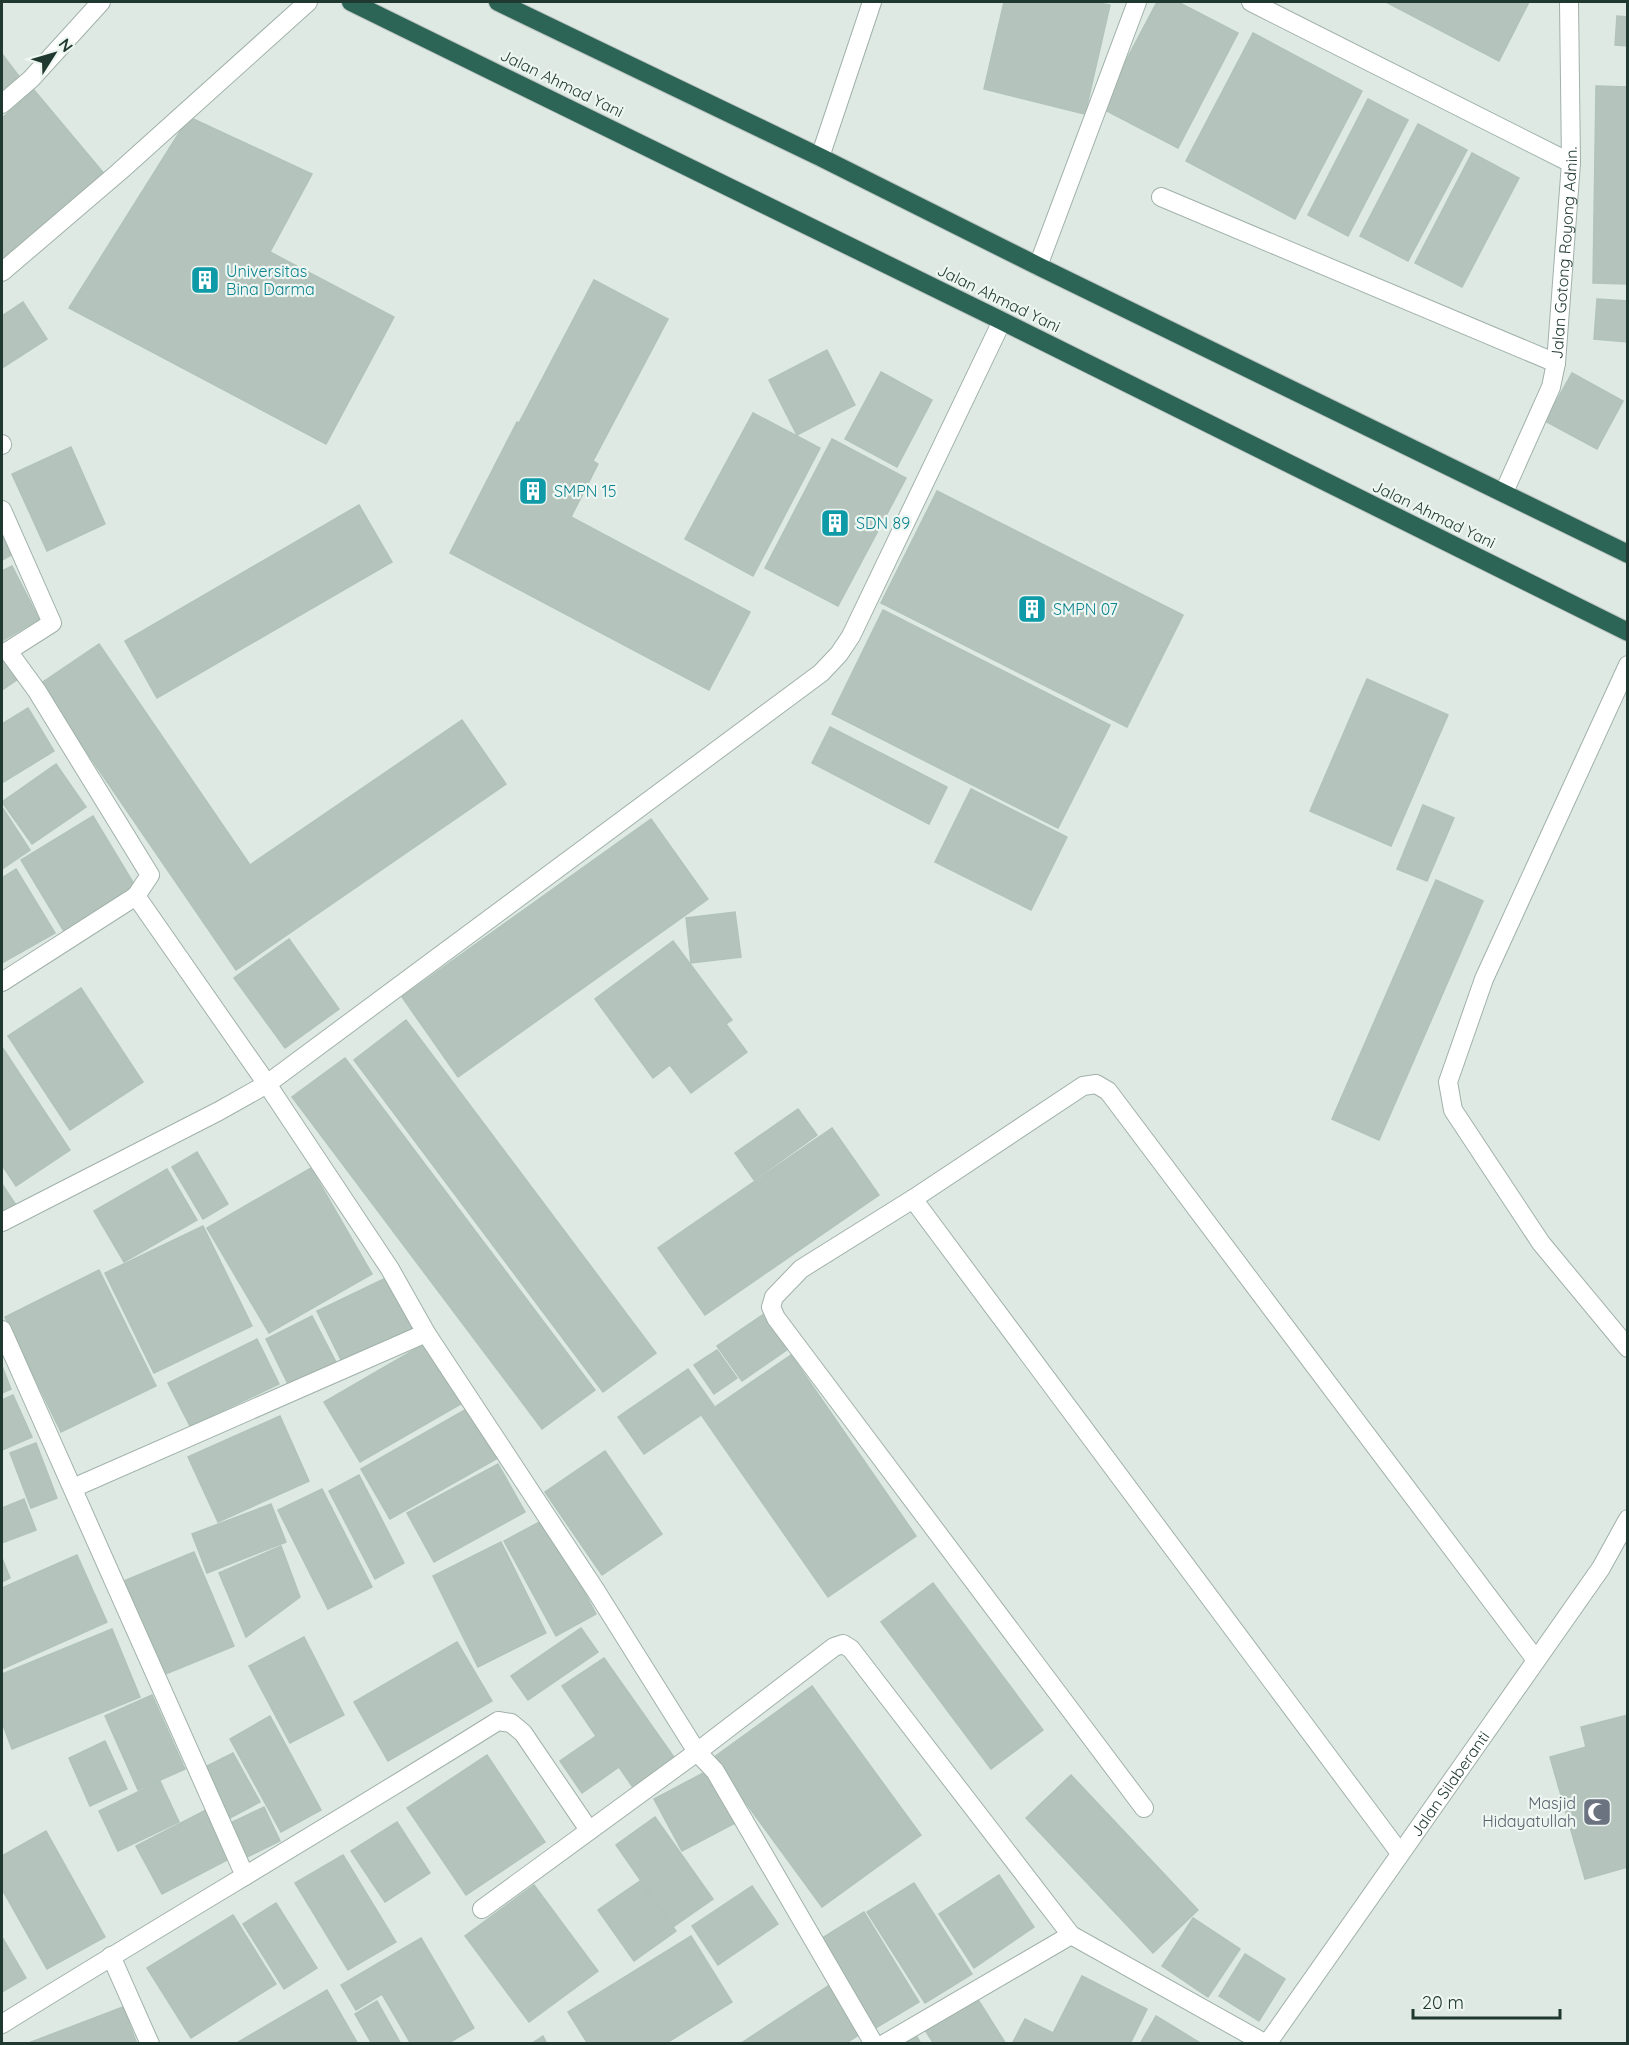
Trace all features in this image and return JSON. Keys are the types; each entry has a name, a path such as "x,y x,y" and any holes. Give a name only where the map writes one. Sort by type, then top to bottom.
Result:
{"highway":[{"name":"Jalan Ahmad Yani","path":"351,2 1002,321 1628,632"},
{"path":"498,2 820,157 1628,554"}],"street":[{"path":"2,104 31,80 101,2"},
{"path":"2,272 119,172 264,44 308,2"},
{"path":"820,157 872,2"},
{"path":"1038,266 1137,2"},
{"path":"1251,2 1571,163"},
{"name":"Jalan Gotong Royong Adnin.","path":"1504,492 1551,387 1556,363 1571,163 1569,2"},
{"path":"1161,197 1556,363"},
{"path":"2,1222 219,1112 267,1083 821,673 839,654 851,636 1002,321"},
{"path":"2,510 52,623 8,651 37,691 150,875 136,896 2,982"},
{"path":"1628,665 1484,979 1448,1082 1453,1110 1540,1243 1628,1348"},
{"path":"136,896 267,1083 390,1269 426,1333 698,1752 715,1771 874,2043"},
{"path":"1144,1808 776,1318 771,1306 774,1297 801,1269 913,1199 1083,1086 1096,1084 1108,1091 1536,1660"},
{"path":"913,1199 1400,1853"},
{"path":"2,1330 245,1876"},
{"path":"73,1488 426,1333"},
{"name":"Jalan Silaberanti","path":"1266,2043 1601,1568 1628,1520"},
{"path":"482,1909 698,1752 834,1647 843,1644 851,1649 1071,1935 1266,2043"},
{"path":"2,2024 498,1721 511,1723 523,1733 589,1830"},
{"path":"884,2043 1071,1935"},
{"path":"111,1956 150,2043"}],"building":[{"path":"1004,2 1094,2 1110,5 1085,114 984,89"},
{"path":"1157,2 1178,2 1238,33 1178,148 1101,108"},
{"path":"1386,2 1529,2 1499,61"},
{"path":"1617,16 1628,17 1628,46 1615,45"},
{"path":"1253,33 1362,91 1295,219 1186,161"},
{"path":"2,54 22,80 2,96"},
{"path":"1596,86 1628,87 1628,284 1593,283"},
{"path":"34,90 106,176 2,265 2,118"},
{"path":"1368,99 1408,120 1348,236 1308,215"},
{"name":"Universitas Bina Darma","path":"189,117 312,174 270,252 394,317 326,444 69,308"},
{"path":"1418,124 1467,150 1408,261 1360,236"},
{"path":"1472,153 1519,178 1462,287 1415,263"},
{"name":"SMPN 15","path":"594,280 668,319 593,461 598,464 571,517 750,612 709,690 450,553 517,422 519,423"},
{"path":"1597,299 1628,301 1628,342 1594,339"},
{"path":"23,302 47,339 2,368 2,316"},
{"path":"827,350 855,405 797,435 769,380"},
{"path":"881,372 932,400 897,467 845,439"},
{"path":"1572,373 1623,401 1597,449 1545,421"},
{"path":"753,413 820,448 753,576 685,539"},
{"name":"SDN 89","path":"832,439 906,478 838,606 765,568"},
{"path":"71,447 105,524 47,551 12,474"},
{"name":"SMPN 07","path":"937,491 1183,615 1127,727 881,603"},
{"path":"359,505 392,562 157,698 125,641"},
{"path":"2,518 17,552 2,560"},
{"path":"12,566 39,619 2,641 2,571"},
{"path":"883,610 1110,725 1058,828 832,714"},
{"path":"99,644 250,865 462,720 506,784 236,970 40,684"},
{"path":"2,655 18,679 2,690"},
{"path":"1367,679 1448,715 1391,846 1310,811"},
{"path":"28,708 54,751 2,783 2,724"},
{"path":"830,727 947,787 929,824 812,763"},
{"path":"56,764 86,807 32,844 2,802"},
{"path":"971,789 1067,837 1031,910 935,862"},
{"path":"1423,805 1454,818 1427,881 1397,869"},
{"path":"2,807 30,850 2,869"},
{"path":"93,816 137,889 65,933 21,860"},
{"path":"651,819 708,899 458,1077 402,997"},
{"path":"16,869 55,933 2,963 2,878"},
{"path":"1436,880 1483,901 1379,1140 1332,1119"},
{"path":"735,912 741,957 691,963 686,918"},
{"path":"289,939 339,1009 285,1048 234,978"},
{"path":"673,941 732,1020 726,1024 747,1052 691,1093 670,1065 653,1078 595,999"},
{"path":"81,988 143,1082 70,1130 8,1036"},
{"path":"406,1020 656,1353 603,1392 354,1060"},
{"path":"2,1047 70,1150 16,1186 2,1165"},
{"path":"345,1058 595,1390 542,1429 292,1097"},
{"path":"798,1109 817,1135 754,1180 735,1153"},
{"path":"832,1128 879,1195 705,1315 658,1248"},
{"path":"197,1152 228,1204 203,1219 172,1167"},
{"path":"311,1168 372,1274 269,1333 207,1228"},
{"path":"167,1169 197,1220 124,1262 94,1211"},
{"path":"2,1184 16,1205 2,1216"},
{"path":"203,1226 252,1326 154,1373 105,1273"},
{"path":"99,1270 156,1386 61,1432 5,1317"},
{"path":"390,1276 416,1329 343,1364 317,1311"},
{"path":"764,1314 788,1349 742,1381 717,1346"},
{"path":"312,1316 338,1366 291,1390 266,1339"},
{"path":"257,1339 279,1384 190,1426 168,1383"},
{"path":"431,1340 466,1401 360,1462 324,1402"},
{"path":"717,1350 737,1378 714,1394 694,1365"},
{"path":"791,1355 916,1536 828,1597 702,1416"},
{"path":"2,1366 11,1389 2,1393"},
{"path":"688,1369 714,1406 644,1454 618,1417"},
{"path":"13,1395 32,1437 2,1450 2,1400"},
{"path":"470,1407 498,1458 390,1519 361,1469"},
{"path":"280,1416 309,1481 218,1522 188,1457"},
{"path":"36,1443 57,1498 31,1508 10,1453"},
{"path":"605,1451 662,1534 602,1575 545,1492"},
{"path":"498,1464 525,1512 434,1562 407,1513"},
{"path":"359,1475 404,1563 375,1579 329,1491"},
{"path":"322,1489 372,1587 328,1609 278,1510"},
{"path":"24,1499 36,1530 2,1543 2,1508"},
{"path":"271,1504 286,1542 207,1573 192,1534"},
{"path":"545,1519 596,1614 556,1636 504,1541"},
{"path":"501,1542 546,1633 478,1667 433,1576"},
{"path":"281,1546 300,1597 246,1637 219,1573"},
{"path":"194,1552 234,1646 163,1675 124,1581"},
{"path":"77,1555 107,1622 2,1669 2,1588"},
{"path":"2,1558 10,1578 2,1582"},
{"path":"933,1583 1043,1730 991,1769 881,1622"},
{"path":"581,1628 598,1652 528,1700 511,1676"},
{"path":"112,1629 140,1697 12,1749 2,1722 2,1674"},
{"path":"304,1637 344,1715 290,1743 249,1666"},
{"path":"457,1642 492,1701 388,1761 354,1702"},
{"path":"604,1658 676,1760 634,1789 619,1767 582,1793 560,1761 596,1736 562,1686"},
{"path":"812,1686 921,1835 822,1907 713,1758"},
{"path":"152,1695 185,1769 138,1790 105,1716"},
{"name":"Masjid Hidayatullah","path":"1628,1715 1628,1867 1585,1879 1550,1757 1586,1747 1581,1727"},
{"path":"270,1716 321,1810 281,1832 230,1739"},
{"path":"105,1741 127,1789 90,1806 69,1758"},
{"path":"233,1753 260,1802 230,1818 203,1768"},
{"path":"487,1755 545,1842 466,1895 407,1808"},
{"path":"709,1770 737,1822 682,1851 654,1799"},
{"path":"1071,1775 1198,1910 1153,1953 1026,1818"},
{"path":"160,1781 179,1822 118,1851 99,1811"},
{"path":"264,1807 280,1841 243,1859 226,1825"},
{"path":"206,1810 231,1858 162,1894 136,1846"},
{"path":"655,1817 713,1899 673,1927 616,1845"},
{"path":"397,1822 430,1873 385,1902 351,1851"},
{"path":"46,1831 105,1937 47,1969 2,1889 2,1856"},
{"path":"343,1855 396,1942 348,1970 295,1883"},
{"path":"999,1875 1034,1927 974,1968 939,1914"},
{"path":"640,1881 676,1931 634,1961 598,1910"},
{"path":"914,1883 972,1974 925,2003 867,1912"},
{"path":"534,1885 598,1971 529,2022 465,1936"},
{"path":"752,1886 778,1924 718,1965 692,1926"},
{"path":"276,1903 317,1968 284,1989 243,1924"},
{"path":"864,1912 919,2002 874,2029 819,1940"},
{"path":"233,1915 276,1984 191,2038 147,1968"},
{"path":"1193,1918 1240,1949 1208,1997 1162,1966"},
{"path":"691,1936 732,2002 665,2044 588,2044 568,2012"},
{"path":"2,1937 26,1978 2,1992"},
{"path":"421,1938 474,2028 447,2044 411,2044 382,1994 356,2010 341,1985"},
{"path":"1245,1954 1285,1979 1259,2021 1219,1996"},
{"path":"1082,1976 1147,2009 1130,2044 1012,2044 1025,2019 1053,2033"},
{"path":"831,1984 863,2032 845,2044 740,2044"},
{"path":"327,1990 358,2044 235,2044"},
{"path":"977,1998 1006,2044 934,2044 925,2030"},
{"path":"377,2001 401,2044 372,2044 355,2014"},
{"path":"123,2007 137,2044 26,2044"},
{"path":"1156,2016 1202,2044 1140,2044"},
{"path":"916,2035 921,2044 900,2044"},
{"path":"543,2036 547,2044 531,2044"}],"place":[{"name":"Universitas Bina Darma","path":"205,280"},
{"name":"SMPN 15","path":"533,491"},
{"name":"SDN 89","path":"835,523"},
{"name":"SMPN 07","path":"1032,609"},
{"name":"Masjid Hidayatullah","path":"1597,1812"}]}
